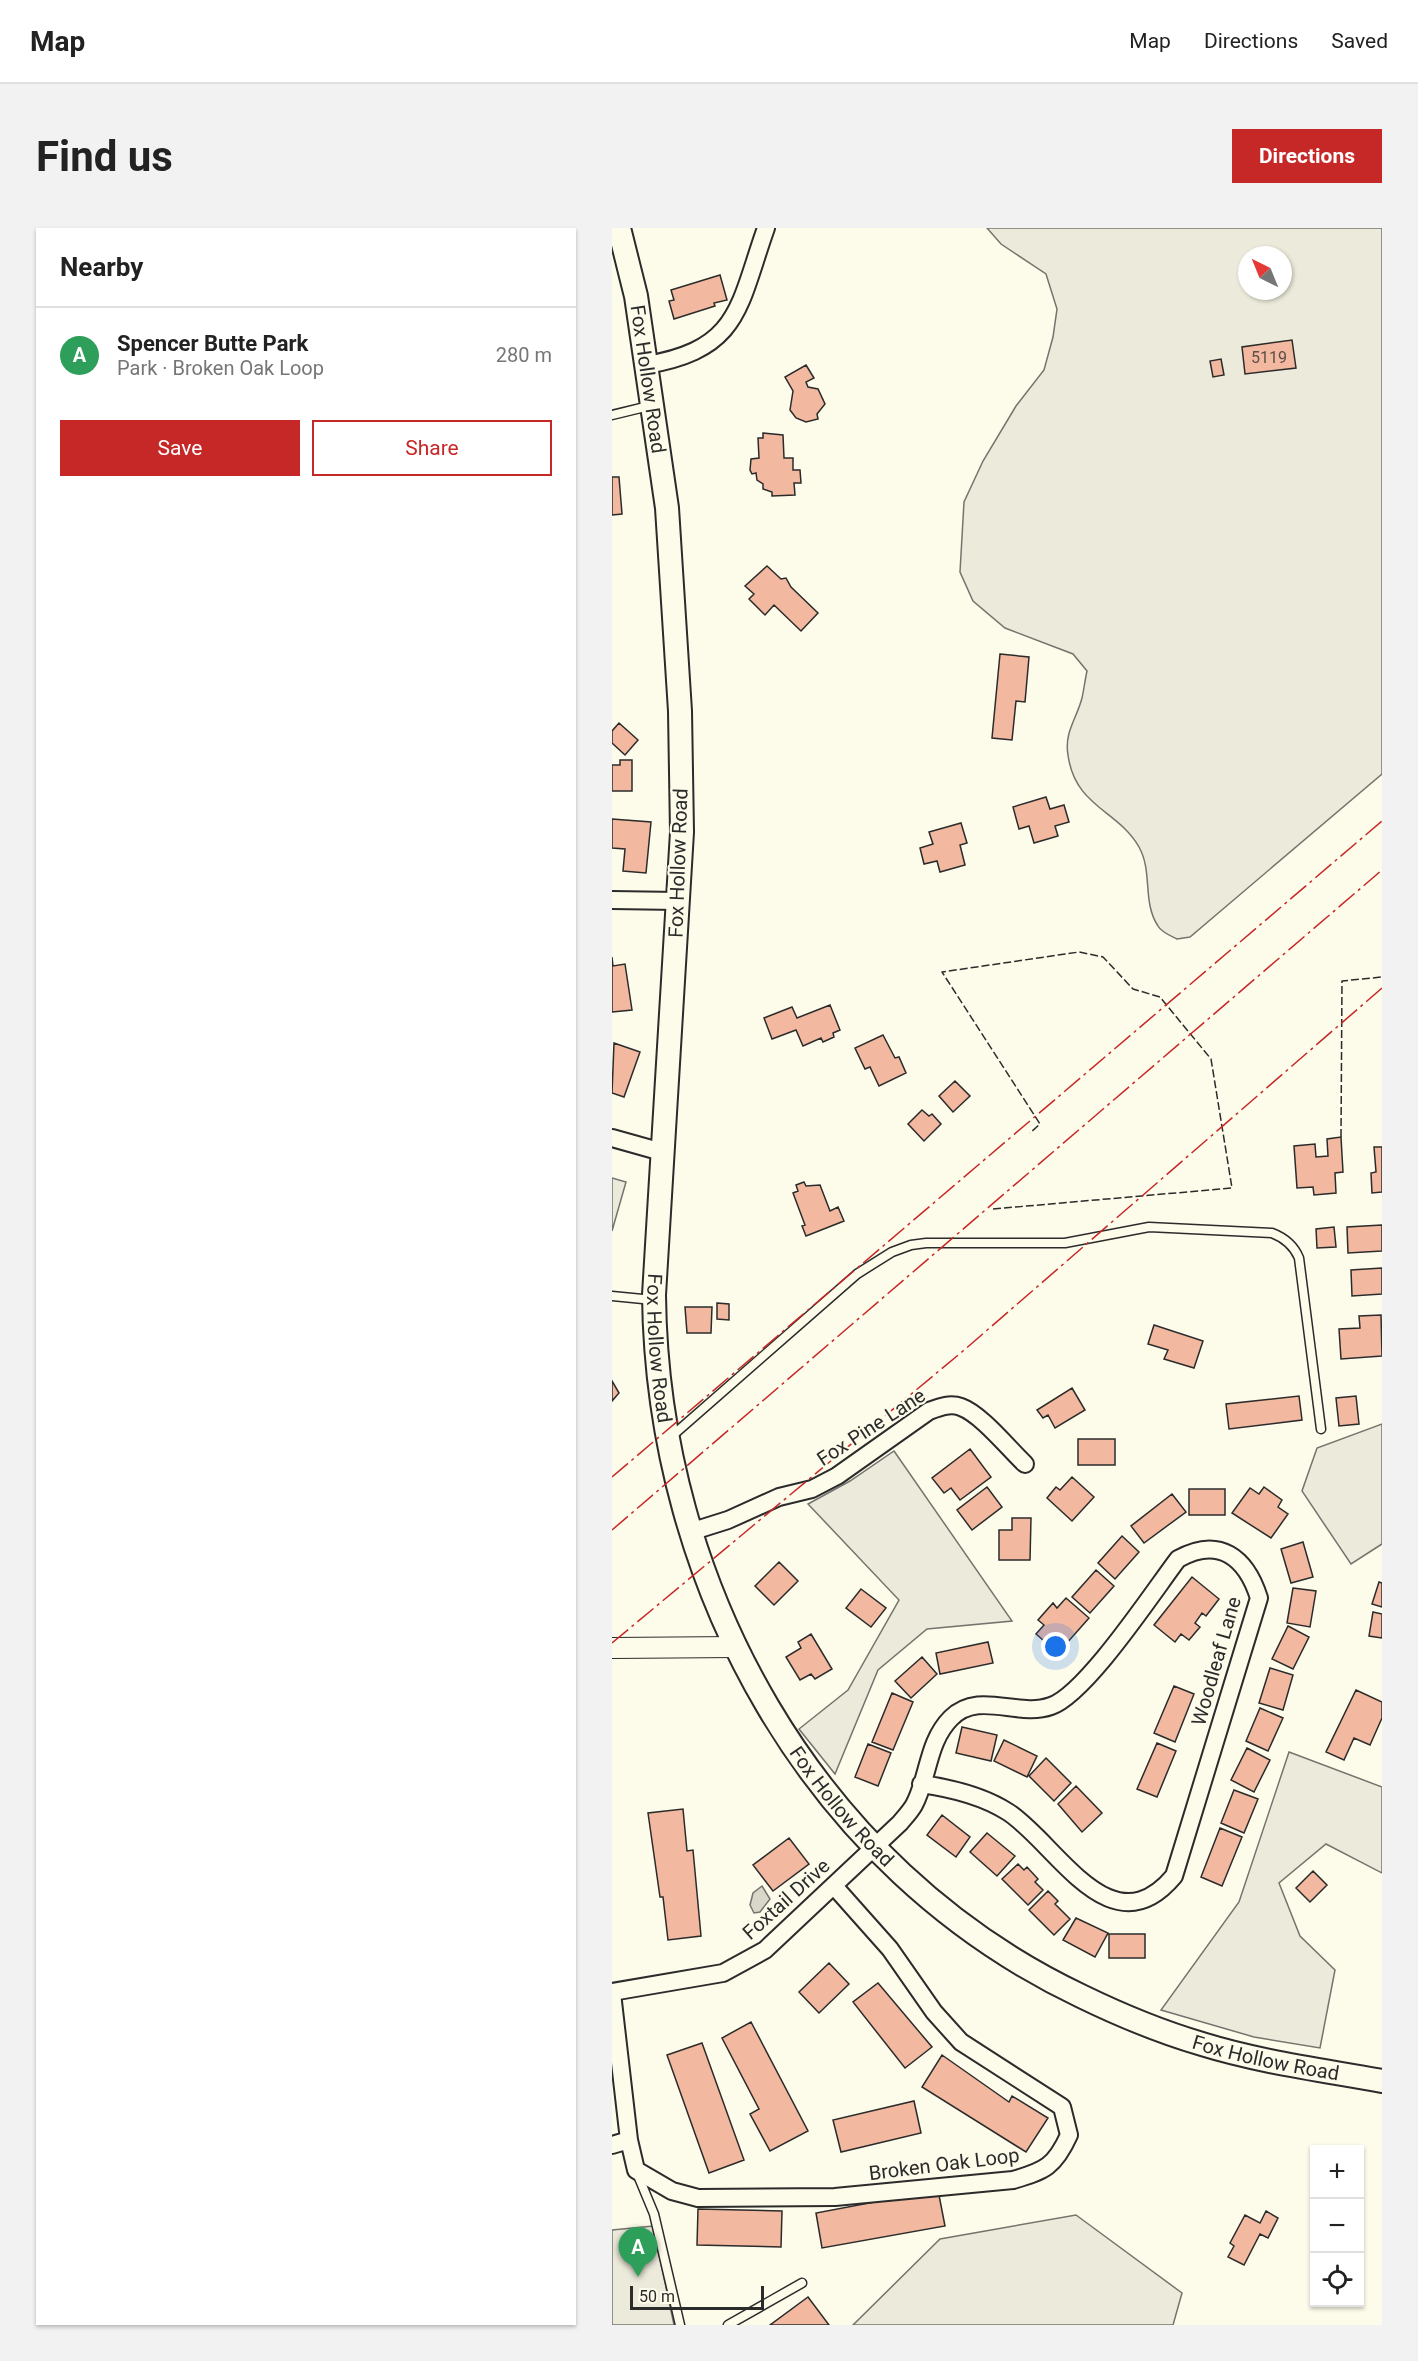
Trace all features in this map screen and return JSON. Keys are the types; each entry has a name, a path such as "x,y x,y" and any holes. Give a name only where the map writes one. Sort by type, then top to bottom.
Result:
{"main road":[{"name":"Fox Hollow Road","path":"619,228 636,296 667,508 680,693 682,832 654,1300 656,1362 667,1440 690,1532 711,1590 756,1689 804,1765 875,1846 962,1925 1002,1953 1081,1996 1203,2044 1382,2081"}],"street":[{"path":"646,365 677,360 697,352 714,342 727,328 736,310 766,228"},
{"path":"612,900 678,901"},
{"path":"612,1137 662,1152"},
{"name":"Fox Pine Lane","path":"690,1532 728,1520 779,1497 812,1489 837,1476 929,1411 947,1405 962,1408 977,1418 1025,1464"},
{"name":"Woodleaf Lane","path":"875,1846 900,1823 914,1806 938,1733 952,1717 965,1708 984,1704 1033,1710 1052,1706 1072,1694 1089,1676 1178,1558 1192,1551 1206,1548 1224,1551 1246,1568 1254,1581 1259,1598 1174,1876 1162,1890 1135,1900 1108,1899 1092,1891 1080,1881 1026,1826 1007,1812 988,1802 939,1787 921,1785"},
{"path":"612,1648 736,1647"},
{"name":"Foxtail Drive","path":"612,1993 723,1973 744,1963 765,1950 875,1846"},
{"name":"Broken Oak Loop","path":"636,2170 672,2192 698,2198 835,2198 1013,2180 1039,2172 1058,2159 1070,2135 1062,2108 961,2042 934,2012 890,1949 834,1887"},
{"path":"612,1993 629,2140 636,2170"},
{"path":"612,2145 629,2140"}],"lane":[{"path":"612,415 653,405"},
{"path":"667,1440 857,1274 892,1252 926,1243 1065,1243 1149,1227 1272,1233 1282,1237 1296,1251 1299,1258 1321,1429"},
{"path":"612,1296 654,1300"},
{"path":"636,2170 654,2214 680,2325"},
{"path":"728,2325 802,2283"}],"shaded area":[{"path":"987,228 1382,228 1382,774 1190,937 1177,939 1159,928 1150,907 1146,867 1139,847 1120,824 1088,797 1072,772 1067,747 1068,739 1082,698 1087,671 1073,654 1005,628 973,601 960,572 964,502 983,461 1016,406 1044,370 1053,337 1057,309 1046,274 1001,244"},
{"path":"612,1178 626,1182 612,1231"},
{"path":"1382,1424 1382,1544 1351,1564 1302,1491 1317,1448"},
{"path":"894,1451 1012,1621 927,1629 878,1670 835,1774 799,1729 848,1690 899,1600 808,1504 850,1481"},
{"path":"1289,1752 1382,1787 1382,1873 1326,1844 1279,1883 1300,1936 1335,1970 1320,2048 1254,2037 1161,2010 1239,1902"},
{"path":"762,1886 770,1899 760,1912 754,1913 750,1905 753,1893"},
{"path":"1076,2215 1182,2293 1173,2325 853,2325 940,2239"},
{"path":"653,2226 674,2325 612,2325 612,2230"}],"building":[{"path":"720,275 727,300 674,319 669,301 674,300 671,290"},
{"path":"1292,340 1296,368 1245,374 1242,347"},
{"path":"1221,359 1224,375 1213,377 1210,361"},
{"path":"806,365 814,378 806,382 808,387 818,389 825,404 817,414 818,419 806,422 796,418 790,410 793,391 785,377"},
{"path":"763,433 783,435 784,458 793,458 793,470 800,470 801,483 794,483 795,495 772,496 772,492 763,489 763,484 757,480 756,473 752,474 751,459 759,458 758,438 763,438"},
{"path":"612,477 619,477 622,514 612,515"},
{"path":"767,566 781,579 786,578 791,587 818,613 801,631 774,605 765,615 749,599 754,594 745,586"},
{"path":"1000,654 1029,657 1025,702 1016,701 1012,740 992,738"},
{"path":"619,723 638,740 625,755 612,743 612,731"},
{"path":"620,760 632,760 632,791 612,791 612,765 620,765"},
{"path":"1046,797 1050,809 1064,805 1069,822 1055,826 1058,836 1034,843 1029,826 1019,829 1013,807"},
{"path":"612,819 651,822 646,873 623,871 625,849 612,848"},
{"path":"961,823 967,843 960,845 965,865 940,872 937,861 924,864 920,848 933,844 929,832"},
{"path":"612,957 613,966 625,964 632,1010 612,1012"},
{"path":"830,1005 840,1030 833,1033 834,1037 823,1042 821,1038 803,1046 796,1030 772,1039 764,1018 792,1007 797,1018"},
{"path":"883,1035 895,1058 899,1057 906,1073 879,1086 870,1067 865,1069 855,1048"},
{"path":"614,1043 640,1052 624,1097 612,1093"},
{"path":"955,1081 970,1096 953,1112 939,1096"},
{"path":"922,1110 929,1116 932,1114 941,1124 924,1141 908,1124"},
{"path":"1341,1137 1343,1172 1335,1173 1336,1193 1314,1195 1313,1187 1297,1188 1294,1146 1315,1144 1316,1157 1328,1156 1327,1139"},
{"path":"1374,1147 1382,1147 1382,1192 1372,1193 1371,1173 1376,1172"},
{"path":"804,1182 806,1186 820,1185 830,1211 838,1207 844,1221 806,1236 802,1226 805,1225 793,1193 798,1191 796,1185"},
{"path":"1382,1225 1382,1251 1348,1253 1347,1227"},
{"path":"1334,1227 1336,1247 1317,1248 1316,1229"},
{"path":"1382,1268 1382,1294 1352,1296 1351,1270"},
{"path":"717,1303 729,1304 729,1320 717,1319"},
{"path":"685,1307 712,1307 711,1333 687,1333"},
{"path":"1381,1315 1382,1356 1341,1359 1339,1329 1360,1328 1359,1316"},
{"path":"1154,1325 1203,1341 1194,1368 1164,1359 1168,1350 1148,1344"},
{"path":"612,1381 619,1393 612,1401"},
{"path":"1072,1388 1085,1410 1055,1428 1048,1415 1043,1418 1037,1410"},
{"path":"1299,1396 1302,1420 1229,1429 1226,1404"},
{"path":"1356,1396 1359,1424 1339,1426 1336,1398"},
{"path":"1078,1439 1115,1439 1115,1465 1078,1465"},
{"path":"970,1449 991,1477 960,1500 951,1488 944,1493 932,1478"},
{"path":"1072,1477 1094,1497 1072,1521 1047,1498 1056,1487 1060,1490"},
{"path":"987,1487 1002,1507 972,1530 957,1510"},
{"path":"1264,1487 1282,1500 1278,1507 1288,1514 1271,1538 1232,1513 1250,1488 1259,1494"},
{"path":"1189,1489 1225,1489 1225,1515 1189,1515"},
{"path":"1172,1494 1186,1512 1144,1543 1131,1526"},
{"path":"1012,1518 1031,1518 1030,1560 999,1560 999,1530 1012,1530"},
{"path":"1122,1536 1139,1552 1115,1579 1098,1563"},
{"path":"1303,1542 1313,1577 1291,1583 1281,1549"},
{"path":"779,1562 798,1581 774,1605 755,1586"},
{"path":"1096,1570 1114,1586 1090,1613 1072,1597"},
{"path":"1192,1577 1219,1599 1206,1616 1202,1613 1195,1623 1200,1627 1189,1640 1181,1634 1175,1642 1154,1625"},
{"path":"1379,1582 1382,1583 1382,1607 1372,1604"},
{"path":"1293,1588 1316,1591 1310,1627 1287,1623"},
{"path":"861,1589 886,1608 871,1627 846,1608"},
{"path":"1066,1598 1089,1618 1058,1653 1036,1634 1044,1625 1038,1620 1053,1603 1057,1608"},
{"path":"1373,1612 1382,1614 1382,1638 1369,1636"},
{"path":"1288,1626 1309,1637 1293,1669 1272,1659"},
{"path":"811,1634 832,1669 815,1679 811,1674 800,1680 786,1657 801,1648 798,1642"},
{"path":"988,1642 993,1663 940,1674 936,1653"},
{"path":"922,1657 937,1674 911,1698 895,1681"},
{"path":"1270,1668 1293,1675 1283,1710 1259,1703"},
{"path":"1174,1686 1194,1694 1175,1742 1154,1733"},
{"path":"1356,1690 1382,1702 1382,1718 1370,1745 1354,1738 1344,1760 1326,1752"},
{"path":"892,1693 913,1702 893,1750 872,1742"},
{"path":"1260,1708 1283,1718 1268,1751 1246,1741"},
{"path":"962,1727 997,1735 991,1761 956,1753"},
{"path":"1004,1740 1037,1756 1027,1777 994,1761"},
{"path":"1157,1743 1176,1751 1157,1797 1137,1789"},
{"path":"868,1744 891,1753 878,1786 855,1777"},
{"path":"1247,1748 1270,1760 1254,1792 1231,1780"},
{"path":"1046,1758 1071,1783 1054,1801 1029,1776"},
{"path":"1076,1786 1102,1813 1082,1832 1058,1804"},
{"path":"1234,1790 1258,1799 1244,1833 1221,1823"},
{"path":"683,1809 687,1851 693,1850 701,1936 668,1940 648,1813"},
{"path":"942,1815 970,1837 956,1857 927,1835"},
{"path":"1220,1828 1242,1837 1222,1886 1201,1877"},
{"path":"987,1833 1015,1856 997,1876 970,1852"},
{"path":"789,1838 809,1864 773,1891 753,1865"},
{"path":"1018,1864 1024,1870 1027,1867 1038,1879 1035,1882 1043,1890 1028,1905 1002,1879"},
{"path":"1313,1871 1327,1885 1310,1902 1296,1888"},
{"path":"1048,1891 1058,1901 1055,1904 1070,1919 1054,1935 1029,1910"},
{"path":"1076,1918 1108,1933 1095,1957 1063,1940"},
{"path":"1109,1934 1145,1934 1145,1958 1109,1958"},
{"path":"829,1963 849,1984 819,2013 799,1992"},
{"path":"878,1983 932,2047 905,2068 853,2002"},
{"path":"751,2022 808,2131 770,2151 750,2114 759,2109 722,2038"},
{"path":"702,2043 744,2160 709,2173 667,2055"},
{"path":"942,2055 1009,2102 1012,2096 1048,2118 1026,2152 922,2087"},
{"path":"914,2101 921,2133 841,2152 833,2120"},
{"path":"938,2190 945,2226 822,2248 816,2213"},
{"path":"698,2209 782,2211 781,2247 697,2245"},
{"path":"1266,2211 1278,2218 1268,2238 1260,2234 1244,2265 1228,2257 1234,2246 1230,2243 1245,2215 1260,2223"},
{"path":"808,2297 829,2325 770,2325"}],"fence":[{"path":"993,1209 1232,1188 1211,1059 1160,997 1133,989 1103,957 1079,952 942,972 1040,1124 1030,1133"},
{"path":"1341,1137 1342,981 1382,977"}],"power":[{"path":"612,1477 1382,821"},
{"path":"612,1530 1382,870"},
{"path":"612,1643 963,1351 1382,988"}],"place":[{"name":"Spencer Butte Park","path":"638,2277"}]}
